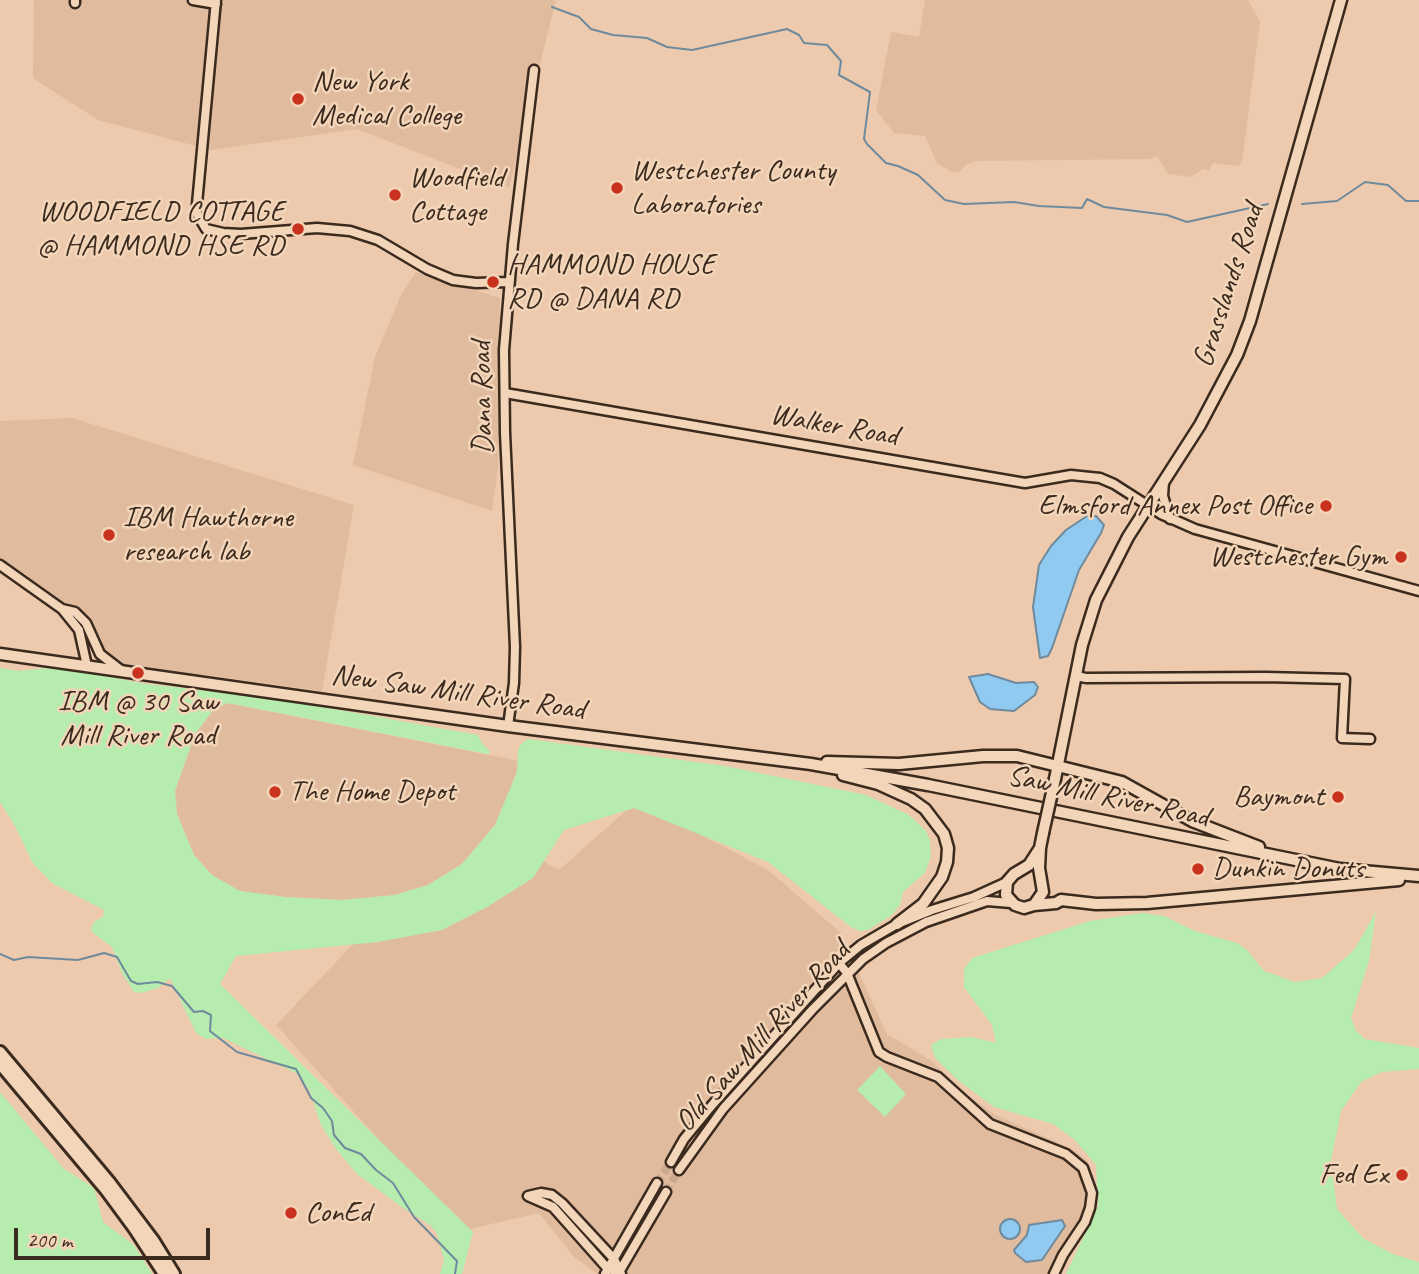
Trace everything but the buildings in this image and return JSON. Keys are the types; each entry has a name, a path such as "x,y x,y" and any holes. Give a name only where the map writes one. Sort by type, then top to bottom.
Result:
{"highway":[{"path":"0,1052 95,1164 176,1274"},
{"path":"0,1064 99,1181 164,1274"}],"main road":[{"name":"Grasslands Road","path":"1040,848 1082,645 1096,600 1128,537 1200,425 1237,355 1250,321 1340,0"},
{"path":"0,654 122,671"},
{"name":"New Saw Mill River Road","path":"122,671 508,726 788,761"},
{"path":"788,761 899,764 1000,755 1058,766 1122,782 1212,830 1311,863"},
{"path":"788,761 896,791 925,809 936,821 948,848 942,877 923,904 897,924"},
{"name":"Saw Mill River Road","path":"788,761 916,783 1340,869 1419,877"},
{"path":"1034,905 1041,897 1043,881 1040,848"},
{"name":"Old Saw Mill River Road","path":"1007,881 1029,865 1040,848"},
{"path":"1328,887 1333,884 1340,869"},
{"path":"1022,870 1030,871 1043,881 1048,892 1061,900 1096,904 1147,904 1419,877"},
{"path":"1007,881 1006,895 1011,903"},
{"name":"Old Saw Mill River Road","path":"1011,903 1024,908 1061,900"}],"street":[{"path":"193,0 216,2 197,204 197,214 206,229 242,234 317,228 350,231 378,240 427,269 453,280 476,283 509,282"},
{"name":"Dana Road","path":"508,726 514,684 515,647 504,350 509,282 534,70"},
{"name":"Walker Road","path":"505,393 1025,483 1086,475 1114,484 1170,519 1195,529 1419,591"},
{"path":"1164,481 1163,496 1170,519"},
{"path":"0,565 62,609 79,630 87,666"},
{"path":"62,609 75,612 86,623 100,654 122,671"},
{"path":"87,666 92,659 94,641"},
{"path":"1076,676 1346,679 1342,738 1370,739"},
{"name":"Old Saw Mill River Road","path":"671,1161 684,1139 713,1104 839,963 897,924 974,897 1007,881"},
{"name":"Old Saw Mill River Road","path":"680,1170 723,1109 847,973 886,943 926,922 987,901 1011,903"},
{"path":"839,963 847,973 879,1052 938,1077 990,1125 1066,1154 1083,1168 1092,1193 1090,1208 1085,1222 1054,1274"},
{"path":"606,1272 657,1183"},
{"path":"620,1273 666,1192"},
{"path":"541,1193 552,1195 562,1203 614,1259 620,1273 606,1272 553,1207 528,1196 541,1193"}],"shaded area":[{"name":"New York Medical College","path":"34,0 556,0 509,188 357,129 211,150 98,120 33,78"},
{"path":"925,0 1248,0 1260,22 1242,162 1238,166 1213,163 1209,170 1203,169 1191,177 1168,174 1157,156 1151,159 975,161 960,172 952,172 937,163 925,136 894,133 876,110 891,32 919,37"},
{"path":"416,272 500,298 498,468 492,511 353,465 375,357 401,295"},
{"path":"72,418 354,505 322,691 206,675 122,671 27,575 0,559 0,421"},
{"path":"227,703 519,761 517,772 495,825 462,864 428,885 395,895 342,900 239,891 212,875 194,855 177,814 175,791 195,734 214,709"},
{"path":"637,801 768,870 840,932 887,1034 932,1061 960,1089 994,1114 1072,1149 1088,1161 1095,1203 1060,1274 597,1274 574,1257 539,1213 461,1231 276,1025 359,938 536,857 559,870"}],"green space":[{"path":"0,668 19,671 46,668 140,683 284,700 478,735 489,750 490,753 487,754 228,703 214,709 195,734 175,791 177,814 194,855 212,875 240,891 342,900 395,895 428,885 462,864 495,825 517,772 518,750 528,739 725,766 866,795 909,815 926,831 931,856 925,873 903,892 900,905 892,915 868,930 860,931 851,927 768,862 634,808 564,830 533,878 487,907 442,930 378,942 236,956 220,984 473,1232 462,1274 440,1274 444,1261 437,1233 430,1225 357,1174 336,1149 321,1125 309,1089 296,1073 223,1038 206,1039 196,1033 170,978 158,988 141,993 134,992 122,973 112,947 93,933 91,928 95,921 103,917 104,910 52,883 32,862 0,802"},
{"path":"1376,912 1369,961 1351,1018 1356,1031 1365,1039 1419,1048 1419,1069 1382,1072 1361,1082 1341,1111 1331,1161 1337,1209 1363,1238 1393,1254 1419,1262 1419,1274 1066,1274 1098,1206 1096,1165 1075,1140 1053,1124 994,1107 959,1081 935,1058 931,1045 941,1039 972,1037 996,1043 992,1025 964,987 964,969 972,958 1090,921 1142,913 1164,916 1195,931 1237,943 1247,950 1264,971 1295,982 1322,978 1354,950"},
{"path":"880,1066 906,1094 885,1117 857,1090"},
{"path":"0,1092 64,1169 94,1188 103,1222 134,1245 152,1274 0,1274"}],"water":[{"path":"1087,516 1096,516 1104,525 1079,570 1052,648 1048,656 1040,658 1033,607 1039,565 1051,546 1066,530"},
{"path":"988,674 1016,683 1034,682 1038,687 1035,695 1014,711 990,709 980,702 969,677"},
{"path":"1010,1219 1017,1222 1020,1229 1017,1236 1010,1239 1003,1236 1000,1229 1003,1222"},
{"path":"1062,1220 1065,1226 1042,1260 1026,1262 1015,1253 1014,1250 1027,1235 1029,1225"}],"waterway":[{"path":"552,7 579,17 591,29 613,35 647,38 667,47 692,50 787,29 799,35 804,43 827,45 841,61 839,75 870,92 864,139 867,144 886,163 918,175 945,200 964,204 1014,202 1082,208 1087,199 1104,207 1167,215 1187,222 1268,204"},
{"path":"1302,204 1337,201 1365,182 1388,185 1406,201 1419,201"},
{"path":"0,954 14,960 28,957 78,960 104,953 117,957 131,981 138,984 157,982 172,986 194,1012 203,1011 211,1015 210,1031 237,1052 296,1069 311,1098 323,1108 332,1121 334,1135 345,1148 361,1154 393,1183 414,1217 457,1261 455,1274"}],"tunnel":[{"path":"657,1183 671,1162"},
{"path":"666,1192 679,1170"}],"place":[{"name":"New York Medical College","path":"298,99"},
{"name":"Westchester County Laboratories","path":"617,188"},
{"name":"Woodfield Cottage","path":"395,195"},
{"name":"WOODFIELD COTTAGE @ HAMMOND HSE RD","path":"298,229"},
{"name":"HAMMOND HOUSE RD @ DANA RD","path":"493,282"},
{"name":"Elmsford Annex Post Office","path":"1326,506"},
{"name":"IBM Hawthorne research lab","path":"109,535"},
{"name":"Westchester Gym","path":"1401,557"},
{"name":"IBM @ 30 Saw Mill River Road","path":"138,673"},
{"name":"The Home Depot","path":"275,792"},
{"name":"Baymont","path":"1338,797"},
{"name":"Dunkin Donuts","path":"1198,869"},
{"name":"Fed Ex","path":"1402,1175"},
{"name":"ConEd","path":"291,1213"}]}
